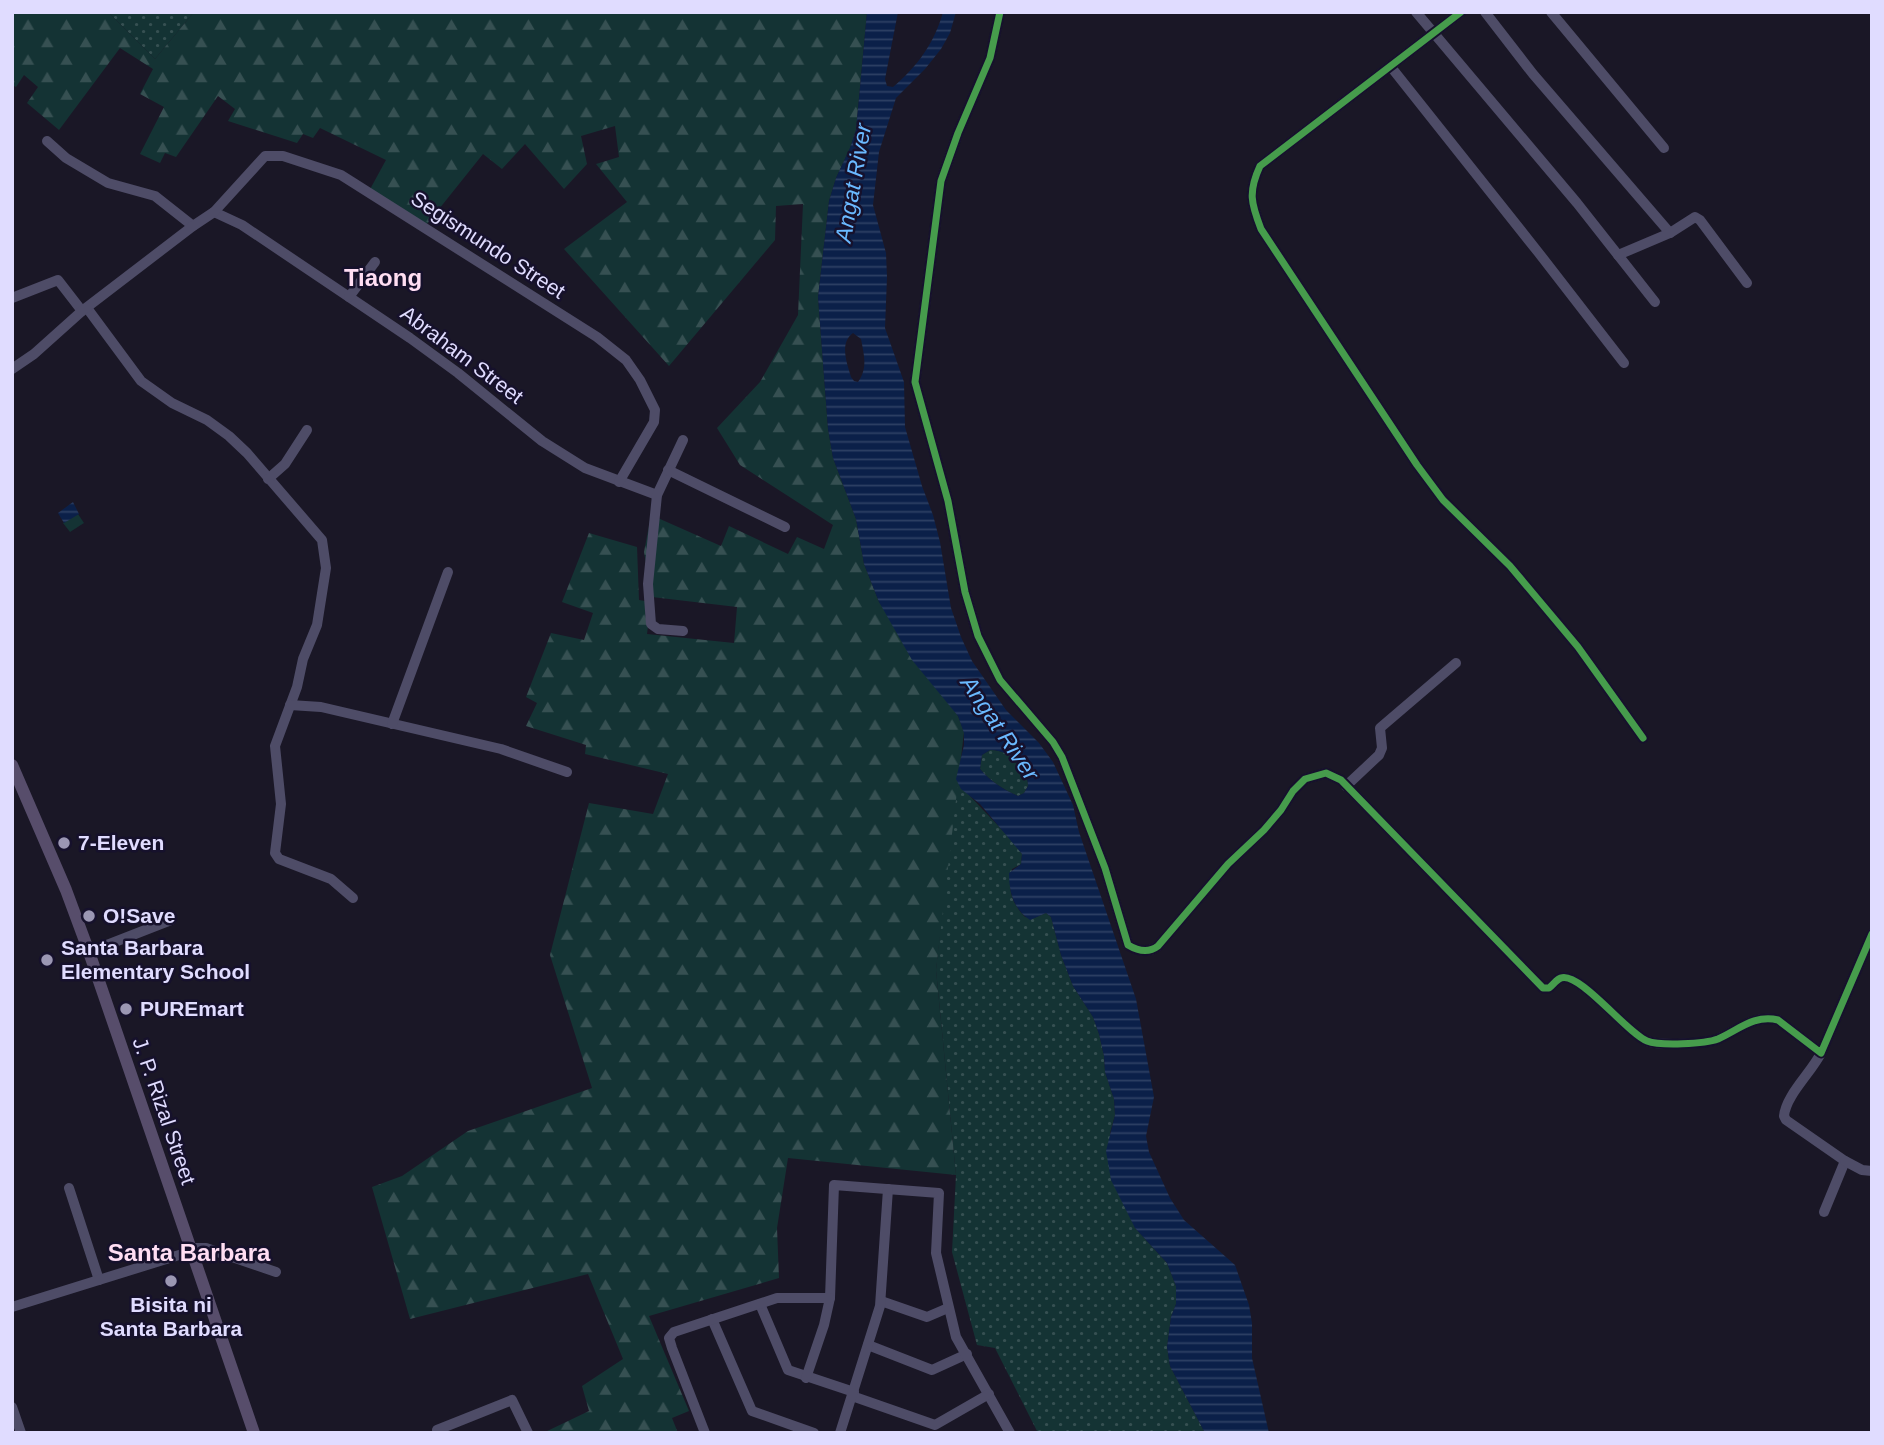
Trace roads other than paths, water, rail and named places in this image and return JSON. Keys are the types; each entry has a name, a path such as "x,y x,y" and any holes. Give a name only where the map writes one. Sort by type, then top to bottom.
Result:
{"main road":[{"name":"J. P. Rizal Street","path":"12,765 66,890 89,952 194,1249 254,1433"}],"street":[{"path":"1000,12 990,58 941,181 927,301 915,373 928,435 948,501 970,614 1000,680 1057,749 1105,868 1128,945 1136,950 1152,950 1158,946 1228,864 1265,830 1293,791 1305,779 1326,774 1340,780 1543,988 1549,988 1560,978 1566,977 1585,987 1647,1041 1663,1043 1715,1040 1750,1022 1770,1018 1778,1020 1821,1053"},
{"path":"1416,12 1655,302"},
{"path":"1461,12 1260,166 1252,183 1252,204 1261,229 1297,285 1443,500 1510,566 1538,598 1578,647 1643,738"},
{"path":"1485,12 1533,74 1670,233"},
{"path":"1551,12 1664,148"},
{"path":"1391,67 1624,363"},
{"path":"47,141 66,158 108,183 155,196 193,226"},
{"name":"Segismundo Street","path":"214,212 265,156 283,156 305,162 341,175 597,337 626,360 655,410 654,422 619,482"},
{"path":"12,369 214,212"},
{"name":"Abraham Street","path":"214,212 242,225 458,373 542,441 585,468 657,495"},
{"path":"1618,255 1670,233 1695,217 1747,283"},
{"path":"349,297 375,262"},
{"path":"12,298 58,280 141,381 172,404 207,420 229,436 322,540 326,568 317,625 275,746 281,804 275,853 279,859 331,880 353,898"},
{"path":"268,479 285,464 307,430"},
{"path":"683,440 657,495 648,584 651,624 658,629 683,631"},
{"path":"668,470 785,527"},
{"path":"392,724 448,572"},
{"path":"1346,786 1379,755 1382,748 1380,728 1456,663"},
{"path":"290,705 321,707 501,750 567,772"},
{"path":"89,952 171,920"},
{"path":"1872,934 1821,1053 1812,1070 1792,1094 1784,1116 1845,1161 1862,1170 1872,1171"},
{"path":"1824,1212 1845,1161"},
{"path":"806,1378 830,1298 834,1185 939,1193 936,1253 956,1337 1010,1433"},
{"path":"69,1188 99,1280"},
{"path":"839,1433 881,1301 888,1189"},
{"path":"12,1307 194,1249 206,1248 276,1272"},
{"path":"705,1433 670,1338 674,1332 777,1298 830,1298"},
{"path":"881,1301 927,1317 948,1308"},
{"path":"760,1304 788,1370 806,1378 935,1426 989,1394"},
{"path":"712,1319 752,1411 814,1433"},
{"path":"868,1345 932,1370 967,1354"},
{"path":"437,1430 512,1400 528,1433"},
{"path":"12,1407 21,1433"}],"water":[{"name":"Angat River","path":"867,12 898,12 885,79 887,86 893,87 924,53 943,12 956,12 950,33 941,49 896,98 879,152 873,205 886,253 885,328 904,382 905,427 933,515 951,608 961,637 972,661 1006,710 1039,743 1053,762 1073,805 1079,832 1136,999 1154,1097 1146,1136 1149,1152 1170,1198 1184,1220 1235,1265 1249,1305 1252,1358 1269,1433 1205,1433 1170,1366 1167,1347 1171,1317 1176,1304 1176,1286 1167,1263 1135,1228 1111,1180 1106,1151 1115,1115 1114,1099 1093,1017 1073,986 1051,917 1046,913 1030,920 1016,905 1011,893 1009,873 1021,864 1022,854 980,804 961,789 956,779 964,733 958,716 912,660 879,602 864,564 856,519 833,458 828,429 818,297 829,201 856,130","holes":["853,333 861,339 864,356 863,372 858,382 851,377 845,354 846,342","990,750 1010,756 1021,766 1028,786 1024,793 1018,796 1008,791 980,769 982,755"]},
{"path":"73,502 79,514 64,523 58,513"}],"place":[{"name":"7-Eleven","path":"64,843"},
{"name":"O!Save","path":"89,916"},
{"name":"Santa Barbara Elementary School","path":"47,960"},
{"name":"PUREmart","path":"126,1009"},
{"name":"Bisita ni Santa Barbara","path":"171,1281"}],"district":[{"name":"Tiaong","path":"383,278"},
{"name":"Santa Barbara","path":"189,1253"}]}
